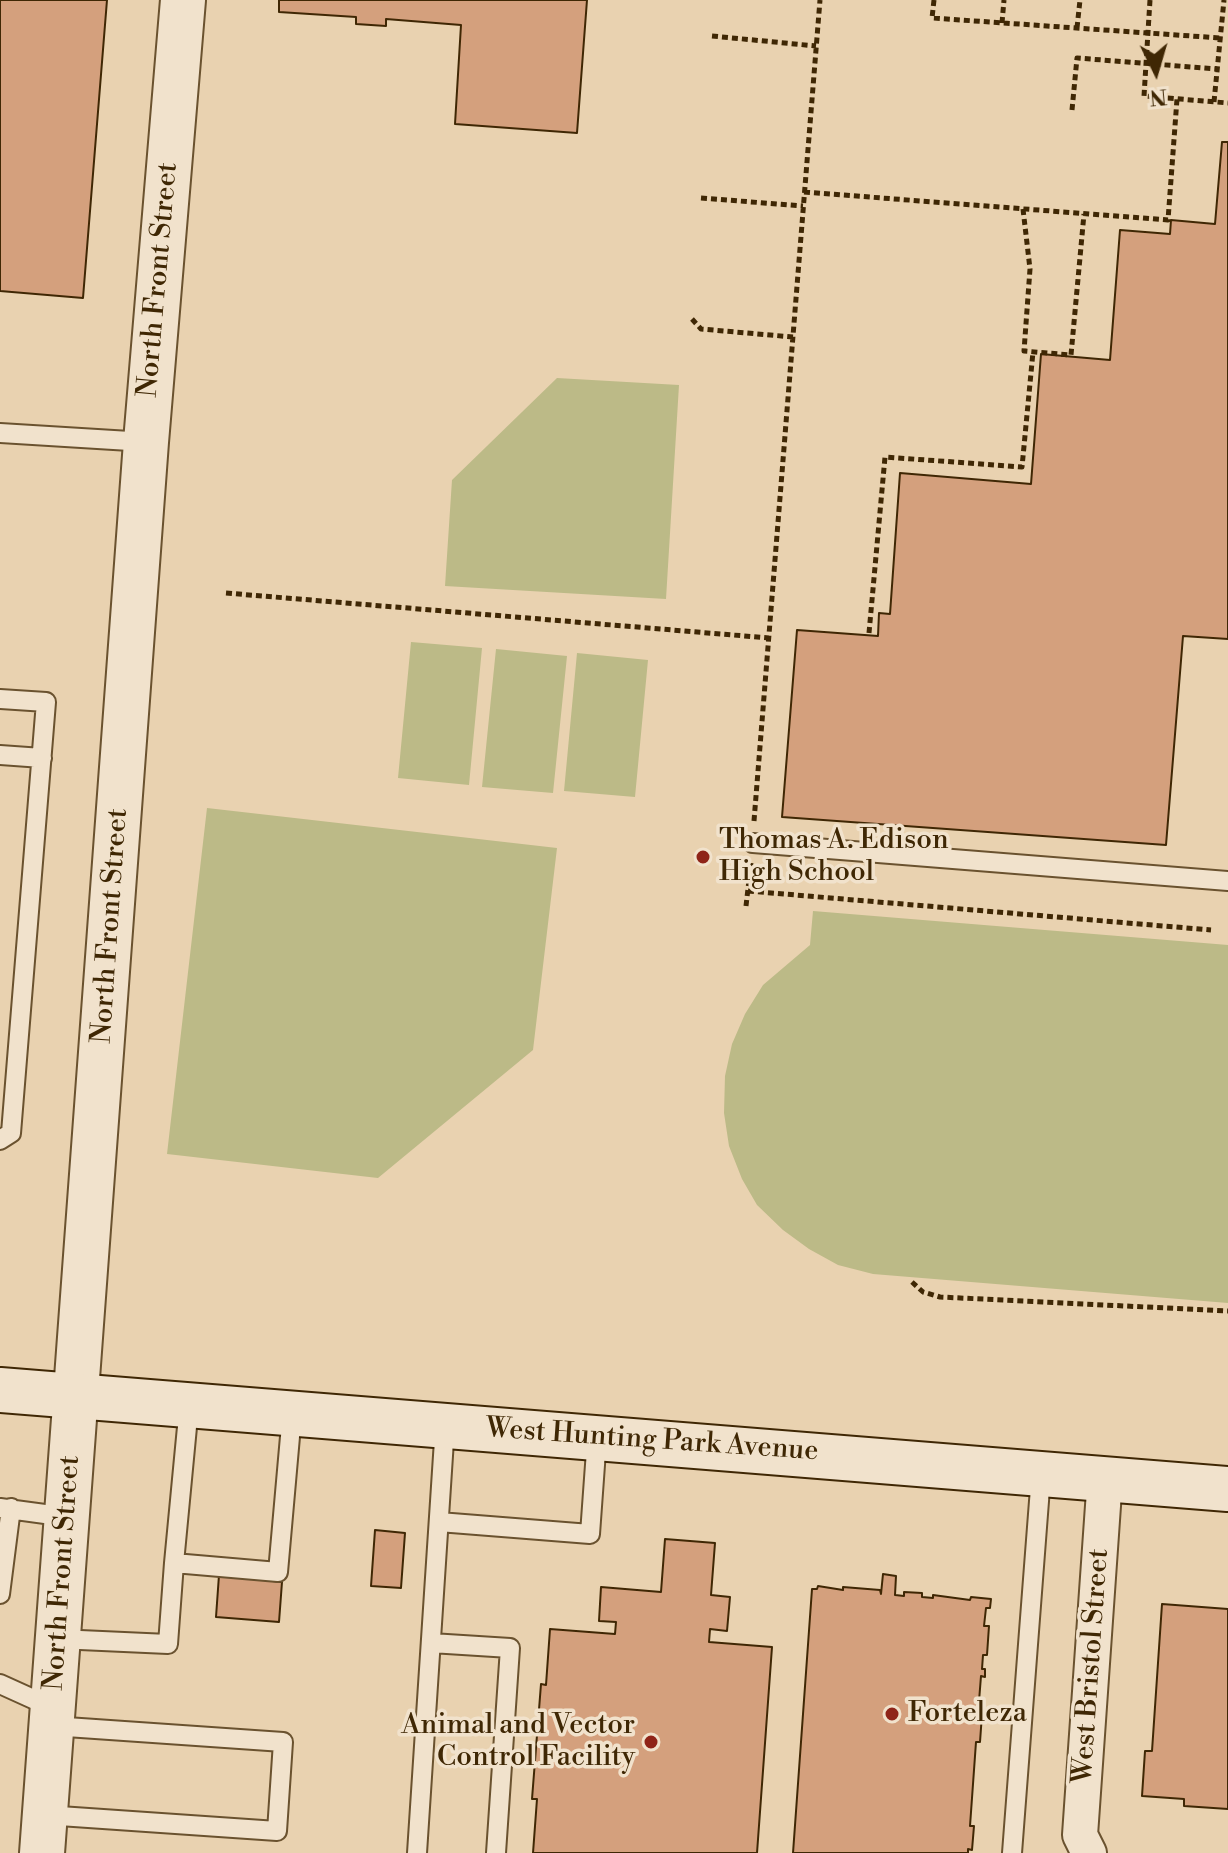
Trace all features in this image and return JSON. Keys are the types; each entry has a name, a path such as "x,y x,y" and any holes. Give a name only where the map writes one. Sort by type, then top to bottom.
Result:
{"street":[{"name":"North Front Street","path":"44,1834 146,442 183,0"},
{"name":"West Hunting Park Avenue","path":"0,1390 1228,1489"},
{"name":"West Bristol Street","path":"1089,1853 1080,1835 1105,1477"}],"lane":[{"path":"0,433 146,442"},
{"path":"0,699 46,702 11,1133 0,1140"},
{"path":"0,755 42,758"},
{"path":"753,843 1228,881"},
{"path":"58,1639 168,1644 189,1405"},
{"path":"174,1563 278,1572 292,1414"},
{"path":"417,1853 445,1425"},
{"path":"439,1522 590,1534 597,1437"},
{"path":"1012,1853 1042,1472"},
{"path":"0,1594 6,1508 67,1517"},
{"path":"431,1643 510,1648 496,1853"},
{"path":"0,1684 52,1717 283,1742 277,1831 44,1834"}],"path":[{"path":"746,906 820,0"},
{"path":"934,0 932,18 1220,38"},
{"path":"1002,23 1004,0"},
{"path":"1077,28 1080,0"},
{"path":"1150,0 1144,96 1228,103"},
{"path":"1214,102 1224,0"},
{"path":"712,36 816,46"},
{"path":"1072,110 1077,58 1217,69"},
{"path":"804,192 1168,220 1177,99"},
{"path":"701,198 803,206"},
{"path":"1023,209 1030,269 1024,351 1033,352 1071,355 1084,214"},
{"path":"692,319 701,329 793,337"},
{"path":"869,633 885,457 1022,467 1033,352"},
{"path":"226,593 769,638"},
{"path":"748,891 1211,930"},
{"path":"912,1282 923,1292 940,1297 1228,1311"}],"shaded area":[{"path":"557,378 679,385 666,599 445,586 452,480"},
{"path":"411,642 482,648 469,785 398,778"},
{"path":"496,649 567,656 553,793 482,787"},
{"path":"577,653 648,660 635,797 564,791"},
{"path":"207,808 557,848 533,1050 378,1178 167,1154"},
{"path":"813,911 1228,945 1228,1303 873,1274 838,1265 783,1230 757,1205 742,1179 729,1146 724,1113 725,1076 732,1044 745,1014 763,985 810,945"}],"building":[{"path":"0,0 107,0 83,298 0,291"},
{"path":"279,0 587,0 577,133 455,124 461,25 386,19 386,26 356,24 356,17 279,12"},
{"name":"Thomas A. Edison High School","path":"1222,142 1228,142 1228,639 1183,636 1166,845 782,817 797,630 878,636 879,613 890,614 900,473 1031,484 1041,354 1110,360 1120,230 1170,234 1171,220 1215,224"},
{"path":"375,1530 405,1533 401,1588 371,1586"},
{"name":"Animal and Vector Control Facility","path":"665,1539 715,1543 711,1595 730,1597 727,1631 710,1629 709,1642 772,1647 757,1853 533,1853 537,1799 532,1799 541,1684 546,1685 550,1629 615,1634 616,1622 599,1621 601,1587 661,1592"},
{"name":"Forteleza","path":"883,1574 896,1576 895,1595 904,1596 904,1592 922,1593 922,1597 933,1598 933,1595 970,1600 971,1597 991,1599 990,1608 986,1608 984,1626 989,1626 978,1714 982,1714 980,1742 976,1742 970,1826 974,1826 972,1850 968,1849 968,1853 793,1853 812,1589 818,1586 843,1590 843,1587 880,1590 881,1594"},
{"path":"219,1575 282,1582 279,1622 216,1617"},
{"path":"1162,1604 1228,1609 1228,1809 1184,1806 1184,1799 1142,1796 1145,1751 1152,1751"}],"place":[{"name":"Thomas A. Edison High School","path":"703,857"},
{"name":"Forteleza","path":"892,1714"},
{"name":"Animal and Vector Control Facility","path":"651,1742"}]}
